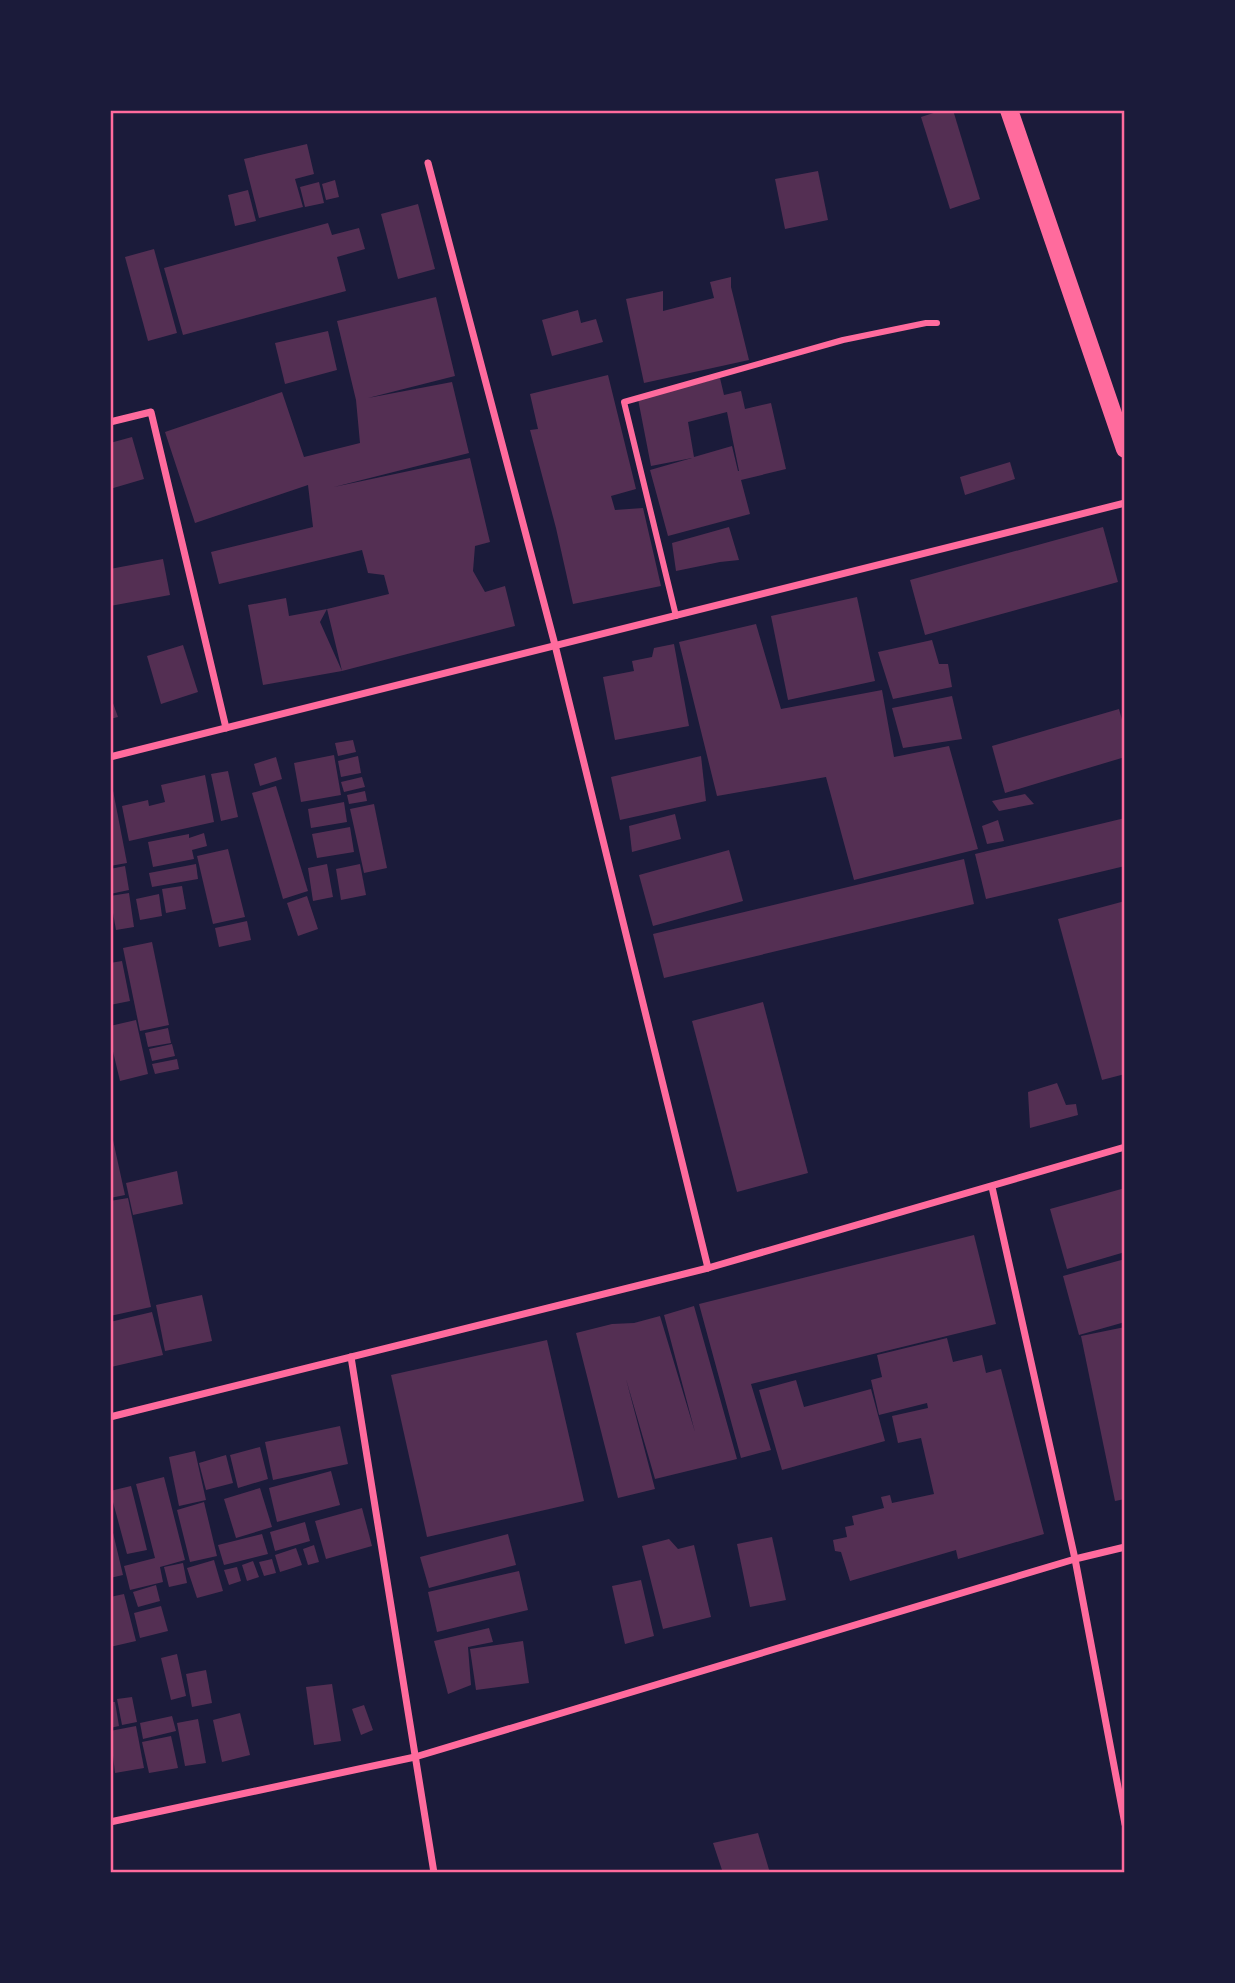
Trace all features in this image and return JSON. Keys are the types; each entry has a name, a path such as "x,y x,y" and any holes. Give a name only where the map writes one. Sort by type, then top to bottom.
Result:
{"main road":[{"path":"1009,110 1125,449"}],"street":[{"path":"428,163 555,645 708,1268"},
{"path":"676,616 624,402 843,340 937,323"},
{"path":"110,422 151,412 226,728"},
{"path":"110,757 1125,503"},
{"path":"110,1417 708,1268 1125,1146"},
{"path":"992,1187 1075,1559 1125,1824"},
{"path":"351,1357 434,1873"},
{"path":"110,1822 415,1757 1075,1559 1125,1547"}],"building":[{"path":"943,110 953,110 980,199 950,209 921,117"},
{"path":"307,144 314,174 295,179 303,207 259,218 244,159"},
{"path":"818,171 828,220 785,229 775,179"},
{"path":"335,180 339,197 326,200 322,184"},
{"path":"319,182 324,203 305,207 300,187"},
{"path":"248,190 256,221 235,226 228,195"},
{"path":"418,204 435,269 398,279 381,214"},
{"path":"328,223 332,235 359,228 365,249 337,257 346,291 183,335 164,268"},
{"path":"154,249 177,333 148,341 125,257"},
{"path":"731,277 731,287 749,360 644,383 626,299 663,291 663,311 714,298 710,282"},
{"path":"436,297 455,376 368,398 452,382 469,453 334,487 470,458 490,542 475,546 473,571 485,592 505,586 515,626 342,671 327,609 389,594 384,575 368,573 362,550 219,584 211,552 313,527 308,485 195,523 165,432 282,392 304,457 360,443 356,400 337,321"},
{"path":"578,310 581,323 596,319 603,342 552,356 542,320"},
{"path":"328,331 337,370 285,384 275,343"},
{"path":"608,375 636,489 611,496 615,510 643,508 661,586 573,604 530,430 538,429 530,394"},
{"path":"720,378 724,395 741,391 745,409 771,403 786,469 741,480 750,514 668,536 650,470 692,458 651,466 638,399","holes":["727,412 739,471 732,446 694,457 688,422"]},
{"path":"132,437 144,479 110,489 110,443"},
{"path":"1010,462 1015,479 965,495 960,477"},
{"path":"729,527 739,560 676,571 672,543"},
{"path":"1103,527 1118,582 925,635 910,580"},
{"path":"163,559 170,595 110,606 110,569"},
{"path":"857,597 875,681 788,700 771,616"},
{"path":"286,598 289,616 327,609 320,622 342,671 263,685 248,605"},
{"path":"756,624 781,709 882,690 894,757 949,746 978,849 854,880 826,777 717,796 679,642"},
{"path":"932,640 939,664 948,664 952,687 893,699 878,652"},
{"path":"674,644 689,726 615,740 603,677 634,671 632,661 652,657 654,648"},
{"path":"183,645 198,692 161,704 147,656"},
{"path":"110,695 118,717 110,719"},
{"path":"952,696 962,739 903,748 892,708"},
{"path":"1119,709 1125,730 1125,757 1005,793 992,746"},
{"path":"353,740 356,752 338,756 335,743"},
{"path":"334,755 341,795 301,802 294,763"},
{"path":"358,756 361,773 341,777 338,761"},
{"path":"701,756 706,801 620,820 611,777"},
{"path":"276,757 282,779 260,786 254,764"},
{"path":"228,771 238,817 221,821 211,774"},
{"path":"110,775 127,863 110,866"},
{"path":"205,775 214,822 129,841 122,806 148,800 149,806 165,802 161,785"},
{"path":"362,777 365,787 344,792 341,782"},
{"path":"276,786 308,891 283,899 252,793"},
{"path":"365,791 367,801 349,804 347,795"},
{"path":"1025,794 1034,804 999,811 992,801"},
{"path":"344,802 347,822 311,828 308,809"},
{"path":"374,804 387,868 364,873 350,809"},
{"path":"675,814 681,839 632,852 629,826"},
{"path":"1125,818 1125,866 986,899 975,854"},
{"path":"998,820 1004,841 987,844 982,826"},
{"path":"350,827 354,852 317,858 312,834"},
{"path":"204,833 207,846 192,850 194,859 153,867 148,842 189,834 189,838"},
{"path":"228,849 245,917 213,924 197,856"},
{"path":"729,850 743,901 653,926 639,875"},
{"path":"964,859 974,904 664,978 653,934"},
{"path":"196,864 198,879 152,887 149,873"},
{"path":"327,864 333,897 313,901 308,868"},
{"path":"360,864 366,895 341,900 336,869"},
{"path":"125,866 129,890 110,894 110,869"},
{"path":"182,886 186,909 166,913 162,889"},
{"path":"129,893 134,927 116,930 110,896"},
{"path":"159,894 162,916 140,920 136,899"},
{"path":"307,896 318,929 298,936 287,903"},
{"path":"1125,901 1125,1074 1102,1080 1058,919"},
{"path":"247,921 251,940 219,947 215,928"},
{"path":"152,942 169,1025 140,1031 123,948"},
{"path":"122,961 130,1001 110,1005 110,963"},
{"path":"763,1002 808,1173 737,1192 692,1021"},
{"path":"136,1020 148,1074 120,1081 110,1039 110,1026"},
{"path":"168,1028 171,1043 148,1047 145,1033"},
{"path":"172,1044 175,1056 152,1061 149,1049"},
{"path":"177,1059 179,1069 155,1074 152,1064"},
{"path":"1057,1083 1066,1105 1076,1104 1078,1115 1030,1128 1028,1092"},
{"path":"113,1140 125,1195 110,1198 110,1141"},
{"path":"177,1171 183,1204 133,1215 126,1183"},
{"path":"1125,1188 1125,1252 1067,1269 1050,1209"},
{"path":"128,1198 151,1307 110,1316 110,1201"},
{"path":"974,1235 996,1324 751,1384 771,1450 741,1458 699,1304"},
{"path":"1125,1259 1125,1322 1079,1335 1063,1276"},
{"path":"202,1295 212,1341 165,1351 156,1305"},
{"path":"694,1306 737,1459 655,1479 626,1379 655,1489 618,1498 576,1333 660,1316 695,1432 664,1315"},
{"path":"152,1312 163,1355 111,1367 110,1322"},
{"path":"1125,1327 1125,1499 1115,1501 1081,1336"},
{"path":"947,1338 953,1362 982,1355 986,1373 1001,1369 1044,1534 958,1559 956,1550 850,1581 841,1552 835,1551 833,1540 847,1537 845,1527 854,1525 852,1516 884,1508 881,1497 890,1495 892,1503 934,1494 921,1438 898,1443 892,1416 928,1408 927,1403 879,1415 871,1380 882,1377 877,1355"},
{"path":"547,1340 584,1501 427,1537 391,1375"},
{"path":"796,1380 804,1407 871,1389 885,1441 782,1470 759,1390"},
{"path":"340,1426 348,1464 273,1480 265,1442"},
{"path":"260,1447 268,1479 238,1488 230,1455"},
{"path":"195,1451 206,1500 179,1506 169,1457"},
{"path":"226,1455 233,1483 206,1490 199,1463"},
{"path":"331,1471 340,1505 277,1522 269,1488"},
{"path":"164,1477 185,1560 160,1567 163,1582 130,1590 124,1566 155,1558 136,1484"},
{"path":"131,1486 147,1550 127,1554 110,1491"},
{"path":"260,1488 272,1527 236,1538 224,1499"},
{"path":"204,1502 217,1556 190,1562 177,1510"},
{"path":"362,1508 372,1546 326,1559 315,1521"},
{"path":"110,1520 123,1575 110,1578"},
{"path":"305,1522 310,1541 275,1551 270,1532"},
{"path":"262,1534 268,1554 224,1565 218,1545"},
{"path":"508,1534 516,1565 429,1588 420,1557"},
{"path":"772,1537 786,1600 750,1607 737,1544"},
{"path":"669,1539 678,1549 694,1545 711,1617 663,1629 642,1546"},
{"path":"314,1545 319,1562 308,1565 303,1549"},
{"path":"296,1548 302,1565 280,1572 275,1555"},
{"path":"272,1559 276,1573 264,1576 259,1562"},
{"path":"214,1560 223,1591 197,1598 187,1568"},
{"path":"253,1561 259,1577 247,1581 242,1565"},
{"path":"183,1563 187,1583 169,1587 164,1567"},
{"path":"237,1567 241,1581 229,1585 224,1570"},
{"path":"519,1571 528,1610 437,1632 428,1592"},
{"path":"641,1580 654,1636 625,1644 612,1586"},
{"path":"156,1585 160,1601 138,1607 133,1592"},
{"path":"124,1594 136,1641 110,1647 110,1597"},
{"path":"161,1606 168,1631 140,1638 134,1613"},
{"path":"489,1628 493,1642 468,1647 471,1685 448,1694 434,1641"},
{"path":"523,1641 529,1683 476,1690 470,1649"},
{"path":"177,1654 186,1696 171,1700 161,1658"},
{"path":"206,1670 212,1703 192,1707 186,1674"},
{"path":"332,1684 341,1741 314,1745 306,1687"},
{"path":"132,1697 137,1722 122,1725 117,1699"},
{"path":"110,1702 115,1702 119,1726 110,1728"},
{"path":"364,1705 373,1730 361,1735 352,1709"},
{"path":"240,1713 250,1755 222,1762 213,1720"},
{"path":"172,1716 176,1731 143,1739 140,1723"},
{"path":"198,1719 206,1763 185,1766 177,1723"},
{"path":"136,1726 144,1768 115,1773 110,1731"},
{"path":"171,1736 178,1768 149,1773 142,1742"},
{"path":"758,1833 770,1873 723,1873 713,1843"}]}
